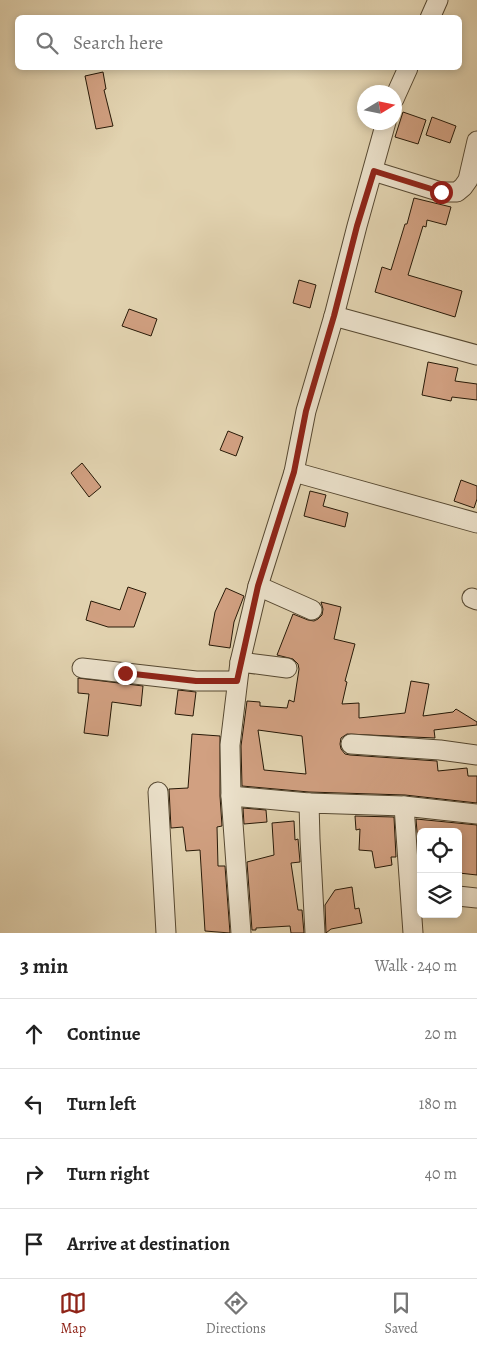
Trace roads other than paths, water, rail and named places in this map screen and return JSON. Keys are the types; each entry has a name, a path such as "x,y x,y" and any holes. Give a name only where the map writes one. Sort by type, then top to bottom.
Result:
{"street":[{"path":"431,15 438,0"},
{"path":"400,85 407,70"},
{"path":"241,933 231,796 230,745 240,662 258,586 294,472 306,411 334,316 384,130"},
{"path":"374,171 441,192 457,192 468,180 477,141"},
{"path":"334,316 477,355"},
{"path":"294,472 477,523"},
{"path":"258,586 312,610"},
{"path":"240,662 287,668"},
{"path":"82,668 196,681 237,681"},
{"path":"351,744 440,750 477,755"},
{"path":"158,792 166,933"},
{"path":"231,796 310,803 404,806 477,814"},
{"path":"310,803 315,933"},
{"path":"404,806 415,892 413,933"},
{"path":"462,896 477,898"}]}
